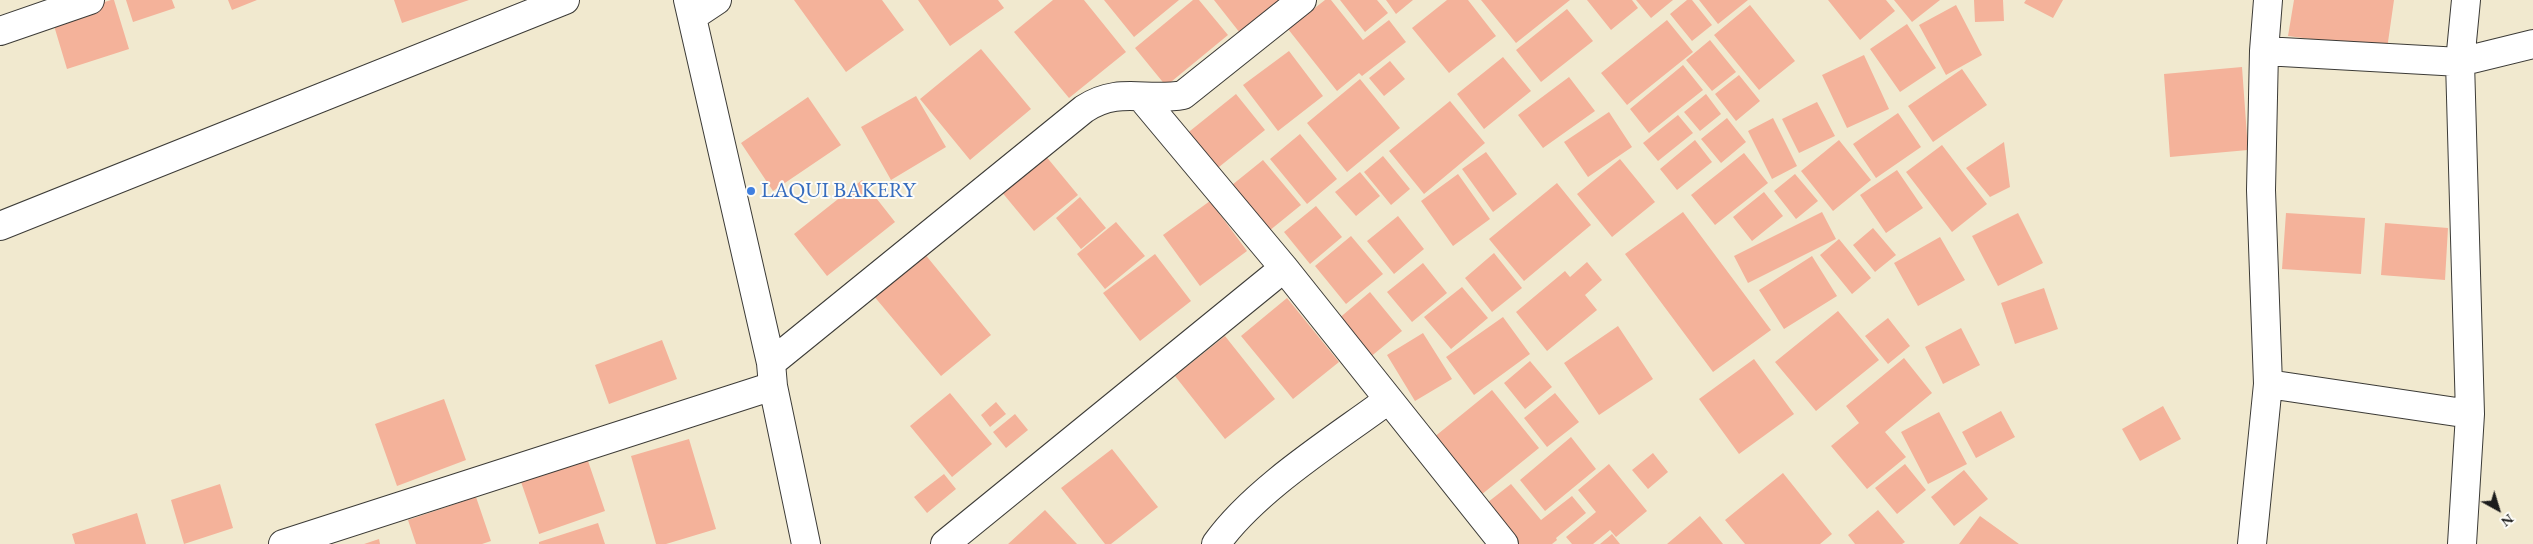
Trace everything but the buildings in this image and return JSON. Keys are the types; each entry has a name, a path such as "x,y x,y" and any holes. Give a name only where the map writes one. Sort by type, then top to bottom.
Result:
{"street":[{"path":"0,31 90,0"},
{"path":"0,226 565,0"},
{"path":"717,0 690,8 772,374 805,544"},
{"path":"283,544 772,374 1084,109 1098,100 1115,95 1165,98 1182,95 1302,0"},
{"path":"2252,544 2268,384 2261,190 2264,51 2268,0"},
{"path":"2462,544 2470,414 2460,62 2466,0"},
{"path":"2264,51 2460,62 2533,44"},
{"path":"1140,97 1284,268 1504,544"},
{"path":"945,544 1284,268"},
{"path":"2268,384 2470,414"},
{"path":"1216,544 1229,525 1268,489 1388,400"}],"place":[{"name":"LAQUI BAKERY","path":"751,191"}]}
